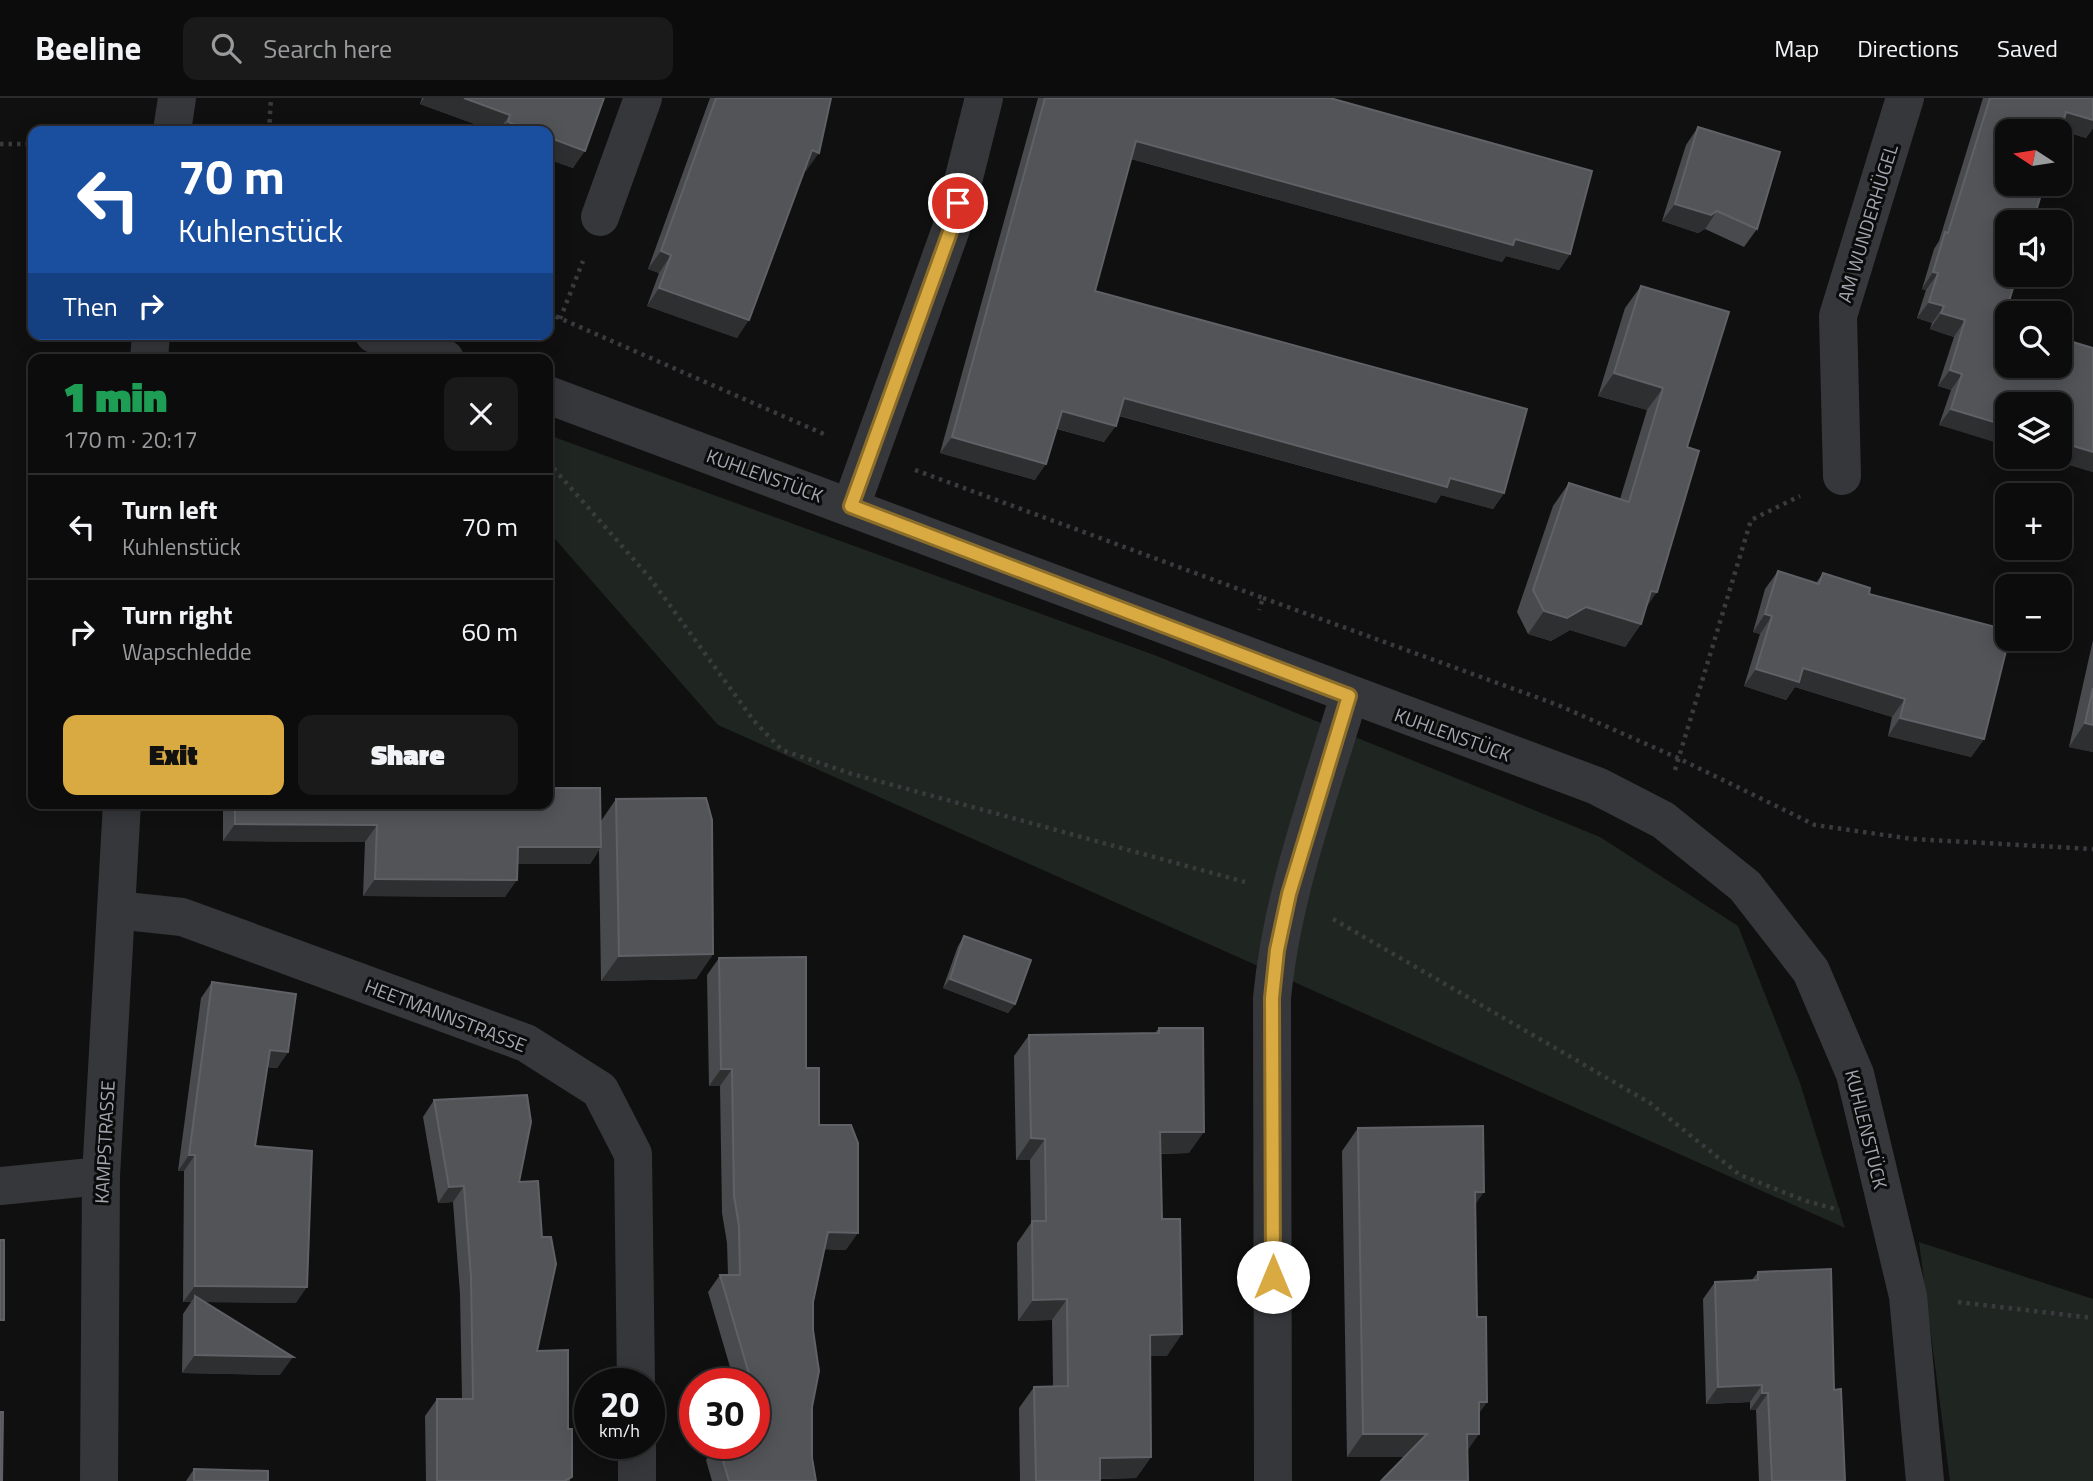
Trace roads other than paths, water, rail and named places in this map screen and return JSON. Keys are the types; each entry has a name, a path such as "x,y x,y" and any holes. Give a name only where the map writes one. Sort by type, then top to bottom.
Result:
{"street":[{"path":"173,126 177,98"},
{"path":"600,217 643,98"},
{"path":"851,506 951,229 985,98"},
{"name":"AM WUNDERHÜGEL","path":"1842,476 1839,316 1905,98"},
{"path":"391,340 431,354"},
{"name":"KUHLENSTÜCK","path":"553,397 851,506 1349,696 1597,786 1663,820 1745,886 1811,971 1855,1074 1908,1296 1925,1481"},
{"path":"1273,1481 1272,998 1277,950 1289,894 1349,696"},
{"name":"KAMPSTRASSE","path":"99,1481 101,1176 122,809"},
{"name":"HEETMANNSTRASSE","path":"116,910 182,917 526,1043 600,1090 633,1154 636,1368"},
{"path":"0,1186 101,1176"},
{"path":"637,1459 637,1481"}]}
